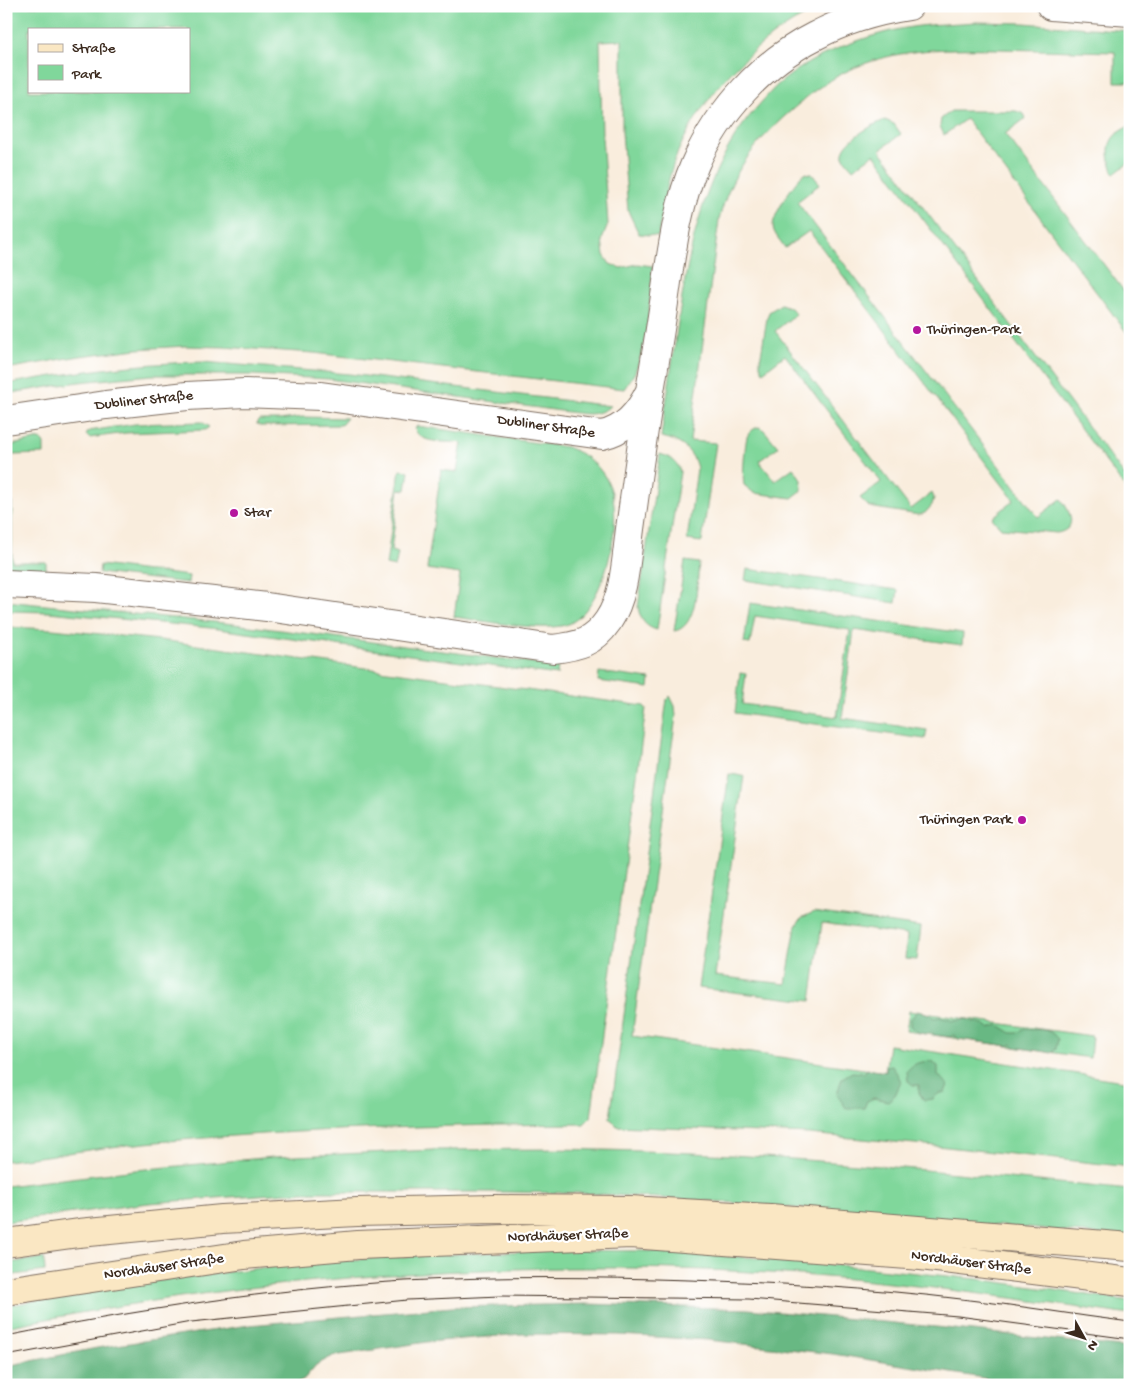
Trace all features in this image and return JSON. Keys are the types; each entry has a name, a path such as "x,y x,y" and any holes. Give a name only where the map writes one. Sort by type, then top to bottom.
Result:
{"main road":[{"name":"Nordhäuser Straße","path":"6,1243 79,1233 222,1219 357,1212 494,1209 630,1210 770,1218 1130,1247"},
{"name":"Nordhäuser Straße","path":"6,1291 253,1254 358,1245 631,1234 921,1256 1130,1282"}],"street":[{"name":"Dubliner Straße","path":"6,420 106,405 187,396 244,394 322,396 602,436 617,431 625,426 640,409 650,391 676,229 694,165 703,146 715,128 745,89 780,58 814,36 851,20 887,9 909,6"},
{"path":"1051,6 1130,12"},
{"path":"6,584 96,588 267,607 553,649 579,646 598,633 608,622 617,604 650,391"}],"green space":[{"path":"6,6 827,6 784,28 763,43 743,60 709,99 678,152 667,187 658,236 639,234 628,211 622,132 622,40 600,41 602,136 608,224 602,240 604,255 610,264 621,268 637,264 653,266 648,320 643,348 635,372 624,389 314,353 223,347 185,346 137,349 80,356 6,369"},
{"path":"977,22 1023,23 1130,31 1130,82 1115,82 1115,52 956,49 915,52 875,60 855,67 836,77 809,95 773,127 753,150 736,176 729,189 719,220 690,441 716,443 702,542 687,540 697,469 693,457 685,447 668,438 661,437 693,240 711,183 724,156 739,130 774,88 797,70 835,49 877,35 912,27"},
{"path":"951,111 1016,111 1024,114 1026,118 1005,134 1130,299 1130,337 966,119 944,135 940,126 941,119"},
{"path":"885,120 894,124 901,134 880,150 1130,483 1130,494 874,154 853,169 845,160 843,151 852,140 866,129"},
{"path":"1130,126 1130,162 1114,174 1109,152 1110,145 1116,135"},
{"path":"805,173 812,174 820,184 797,202 1038,517 1061,499 1071,519 1068,528 1064,531 1057,533 1001,528 992,518 1014,500 809,231 785,248 775,233 774,222 785,198"},
{"path":"781,304 791,308 796,314 775,331 911,509 932,493 934,498 932,505 925,513 919,515 869,507 860,498 881,482 785,355 763,372 760,361 767,318 769,312"},
{"path":"203,362 349,374 611,406 591,414 328,379 253,375 151,375 79,382 6,394 6,384 55,376 128,366"},
{"path":"303,417 347,418 341,425 260,426 256,423 259,420"},
{"path":"202,422 209,427 205,430 126,433 89,438 86,435 89,431 135,424"},
{"path":"417,426 567,447 593,462 603,474 610,487 614,502 613,540 602,581 593,599 583,613 571,623 561,626 532,627 454,617 460,574 427,569 441,470 457,472 462,443 422,438 415,429"},
{"path":"759,427 764,430 778,447 759,461 775,481 793,468 802,480 801,491 792,498 754,493 744,485 743,476 747,437 752,430"},
{"path":"41,439 44,444 44,454 12,455 12,562 46,562 46,569 6,567 6,446"},
{"path":"660,454 673,460 680,472 657,630 649,627 644,622 638,607"},
{"path":"400,470 409,471 406,490 399,489 391,551 398,553 395,567 386,565"},
{"path":"685,561 699,563 697,592 688,622 682,628 674,631"},
{"path":"100,565 189,576 188,583 99,573"},
{"path":"747,569 898,590 896,603 745,580"},
{"path":"6,601 234,624 558,666 557,675 210,628 49,612 6,611"},
{"path":"750,603 963,633 962,645 854,630 842,718 927,730 925,739 735,713 740,673 746,674 742,704 837,717 850,630 755,616 750,644 744,643"},
{"path":"6,627 52,629 160,640 644,706 646,708 591,1117 584,1124 376,1128 272,1133 128,1145 6,1161"},
{"path":"599,672 650,679 649,688 598,681"},
{"path":"670,696 675,706 676,716 632,1036 885,1072 889,1045 1130,1082 1130,1167 809,1134 617,1126 610,1118 667,699"},
{"path":"729,774 744,776 715,976 786,984 796,926 801,918 814,912 921,927 917,960 905,959 907,935 822,923 811,1001 698,988"},
{"path":"909,1011 1092,1036 1090,1058 906,1031"},
{"path":"917,1011 927,1013 934,1018 940,1017 953,1021 967,1019 984,1024 989,1028 998,1025 1011,1033 1017,1033 1025,1029 1047,1031 1054,1034 1058,1039 1056,1049 1052,1053 1014,1047 1012,1044 1009,1046 958,1039 954,1035 950,1037 934,1035 932,1032 920,1033 910,1026 910,1020"},
{"path":"932,1061 938,1066 938,1076 948,1085 945,1092 938,1094 933,1099 924,1100 919,1093 919,1085 913,1085 908,1081 907,1071 915,1064"},
{"path":"892,1066 901,1082 895,1095 888,1101 874,1098 867,1101 864,1108 846,1108 837,1094 842,1078 852,1072 864,1073 867,1069 886,1072 886,1067"},
{"path":"579,1149 733,1155 799,1159 1130,1190 1130,1237 725,1202 580,1193 301,1192 149,1203 6,1222 6,1186 136,1170 273,1157 434,1150"},
{"path":"552,1250 650,1251 788,1260 977,1279 1130,1301 1130,1315 893,1283 814,1276 713,1270 510,1269 408,1274 206,1293 106,1308 6,1327 6,1306 114,1286 285,1265 388,1257"},
{"path":"44,1258 45,1271 6,1276 6,1263"},
{"path":"586,1304 748,1309 1130,1348 1130,1385 1027,1385 833,1354 708,1340 618,1335 522,1334 427,1342 333,1356 316,1365 304,1379 292,1385 6,1385 6,1366 97,1348 249,1325 452,1307"}],"tram line":[{"path":"6,1336 155,1309 305,1289 441,1279 512,1278 654,1279 825,1287 982,1301 1130,1322"},
{"path":"6,1356 191,1322 407,1300 500,1296 749,1299 958,1316 1130,1339"}],"place":[{"name":"Thüringen-Park","path":"917,330"},
{"name":"Star","path":"234,513"},
{"name":"Thüringen Park","path":"1022,820"}]}
